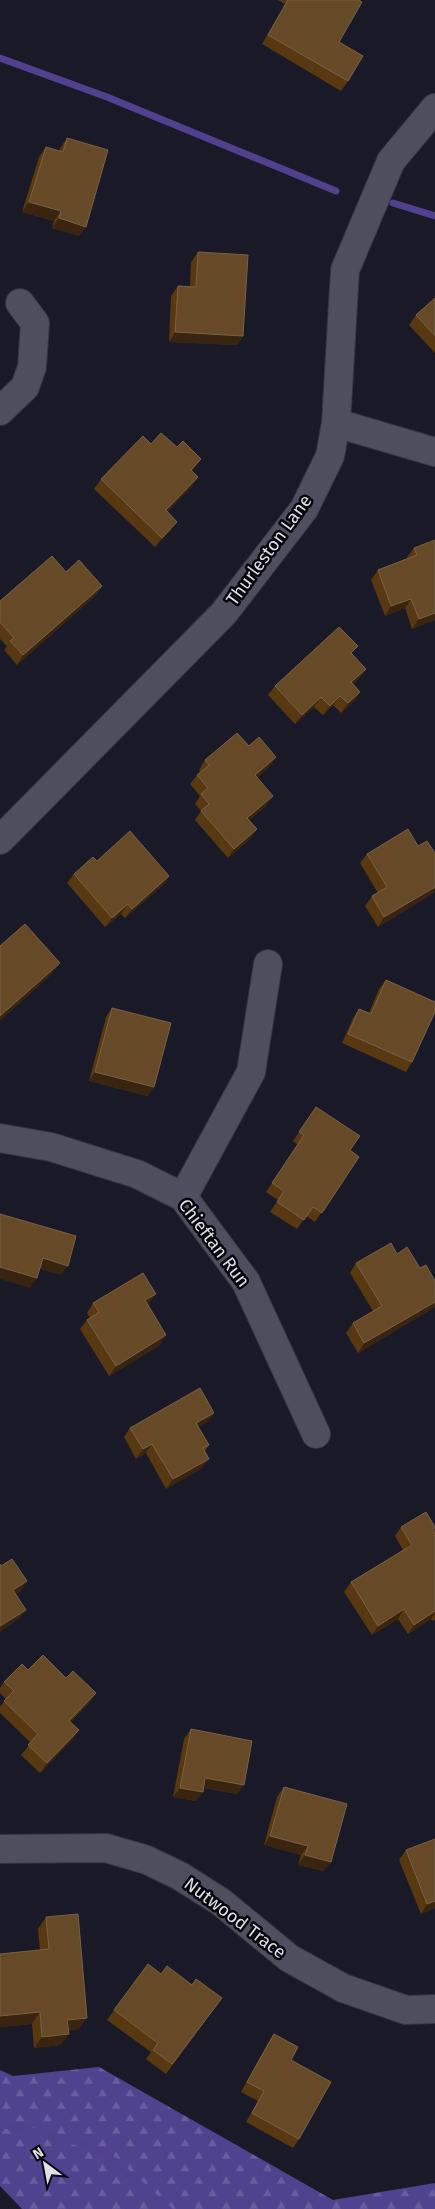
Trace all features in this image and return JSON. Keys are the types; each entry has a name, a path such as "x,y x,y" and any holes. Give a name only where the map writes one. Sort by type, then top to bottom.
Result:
{"street":[{"name":"Thurleston Lane","path":"0,840 224,613 304,508 330,456 336,423 345,270 391,161 435,108"},
{"path":"0,411 25,387 32,367 35,323 20,303"},
{"path":"336,423 435,452"},
{"path":"183,1197 251,1072 268,964"},
{"name":"Chieftan Run","path":"0,1138 51,1147 136,1174 183,1197 246,1282 316,1434"},
{"name":"Nutwood Trace","path":"0,1849 106,1848 147,1860 180,1876 220,1902 289,1958 343,1988 406,2010 435,2009"}],"green space":[{"path":"99,2067 333,2200 435,2183 435,2209 22,2209 0,2186 0,2070 13,2076"}],"building":[{"path":"288,0 359,0 362,2 339,42 363,56 348,81 268,35"},
{"path":"67,138 108,150 86,227 59,218 61,211 29,202 46,147 63,152"},
{"path":"198,252 248,255 243,336 175,332 178,286 196,287"},
{"path":"435,298 435,336 416,315"},
{"path":"161,433 177,447 183,441 201,459 191,470 198,477 166,510 177,522 162,538 101,479 143,436 151,444"},
{"path":"435,540 435,613 419,619 411,599 391,606 378,570 417,555 414,548"},
{"path":"52,556 66,572 79,560 102,586 23,655 10,641 14,638 0,622 0,601"},
{"path":"339,627 358,646 351,653 366,669 351,682 360,692 348,703 340,696 330,706 321,697 302,715 275,686"},
{"path":"237,733 249,746 259,737 276,757 255,775 273,796 247,818 257,829 234,849 201,811 209,804 201,794 208,788 197,775 209,765 205,760"},
{"path":"408,829 418,846 427,841 435,853 435,887 384,917 372,896 387,887 367,854"},
{"path":"130,831 169,876 132,909 128,904 112,918 74,874 93,857 97,861"},
{"path":"25,924 60,963 0,1016 0,946"},
{"path":"386,980 435,1002 435,1012 412,1062 348,1034 359,1009 371,1014"},
{"path":"112,1008 171,1023 154,1087 95,1072"},
{"path":"316,1107 360,1136 350,1150 359,1157 322,1213 313,1207 304,1220 277,1202 284,1191 272,1183 304,1135 299,1132"},
{"path":"0,1214 76,1236 68,1266 43,1258 37,1278 0,1267"},
{"path":"391,1243 397,1254 407,1247 420,1268 426,1265 435,1281 435,1302 364,1343 353,1323 382,1306 356,1263"},
{"path":"143,1273 156,1294 145,1300 166,1335 116,1366 87,1320 99,1312 93,1303"},
{"path":"200,1388 214,1413 196,1423 209,1445 203,1448 209,1459 173,1479 152,1444 143,1449 130,1428"},
{"path":"426,1512 435,1527 433,1529 435,1532 435,1611 414,1625 404,1609 378,1626 351,1582 412,1545 401,1527"},
{"path":"12,1559 27,1581 13,1590 26,1610 0,1626 0,1564 1,1566"},
{"path":"43,1655 66,1678 73,1671 96,1693 69,1721 79,1730 47,1763 28,1745 38,1734 4,1701 14,1691 4,1682 22,1664 28,1670"},
{"path":"191,1729 252,1741 244,1785 205,1778 203,1792 180,1788"},
{"path":"284,1787 347,1804 331,1862 305,1855 308,1846 270,1836"},
{"path":"435,1839 435,1901 427,1904 406,1850"},
{"path":"78,1914 87,2018 67,2020 69,2034 42,2037 40,2012 0,2016 0,1954 49,1949 46,1917"},
{"path":"148,1964 161,1974 167,1966 192,1985 196,1979 222,1998 172,2064 153,2050 158,2043 114,2010"},
{"path":"274,2034 298,2047 291,2060 331,2082 299,2139 252,2113 264,2091 247,2082"}],"waterway":[{"path":"0,58 107,97 336,191"},
{"path":"393,203 435,216"},
{"path":"0,2124 82,2143 106,2154 168,2209"}]}
